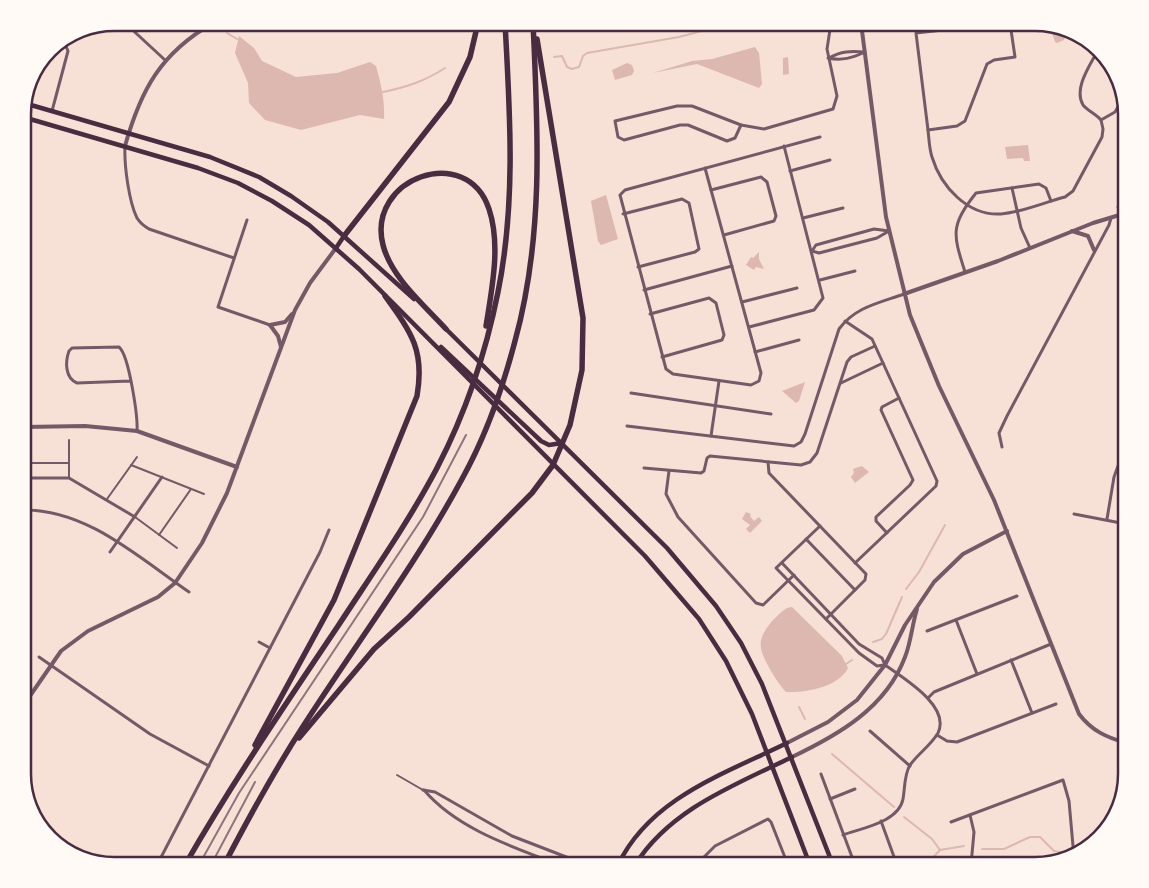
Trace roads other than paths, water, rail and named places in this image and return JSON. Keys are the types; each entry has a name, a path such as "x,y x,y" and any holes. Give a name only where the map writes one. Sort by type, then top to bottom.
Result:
{"highway":[{"path":"344,236 449,102 470,57 476,31"},
{"path":"240,772 417,502 448,444 484,348 498,292 510,193 504,31"},
{"path":"229,857 289,749 422,549 463,478 481,438 509,361 526,293 538,183 538,116 533,31"},
{"path":"289,749 374,649 514,512 553,465 562,443 580,387 584,352 583,318 535,31"},
{"path":"446,329 398,274 384,250 382,238 382,218 392,196 406,183 433,173 452,174 471,183 484,198 490,211 494,253 484,348"},
{"path":"189,857 240,772 334,600 417,396 420,366 418,353 405,324 385,296"}],"main road":[{"path":"32,105 210,157 259,177 311,209 344,236 446,329 668,548 701,586 729,625 750,660 792,756 830,857"},
{"path":"31,119 212,173 253,190 309,225 336,248 423,332 658,570 699,619 739,684 768,753 807,857"},
{"path":"336,248 344,236"},
{"path":"423,332 461,364 541,441 549,445 562,443"},
{"path":"624,857 634,840 665,807 693,789 787,744"},
{"path":"642,857 654,840 682,814 792,756"}],"street":[{"path":"134,31 165,60"},
{"path":"200,31 185,41 165,60 144,90 124,146 126,169 135,213 140,222 149,229 234,258"},
{"path":"741,125 735,138 727,141 688,126 680,125 624,140 618,137 615,121 685,105 741,125 764,129 833,109 837,96 828,58 829,31"},
{"path":"862,31 889,231 911,319 936,378 980,468 1007,531 1075,705 1085,722 1100,734 1118,740"},
{"path":"932,31 916,33 931,155 951,190 968,206 992,214 1016,211 1065,197 1073,191 1102,137 1101,120 1085,107 1081,97 1082,81 1095,56"},
{"path":"928,130 957,126 965,121 987,64 994,60 1015,57 1011,31"},
{"path":"52,111 68,51 66,46"},
{"path":"828,58 838,53 851,51 865,52"},
{"path":"828,58 839,60 852,58 865,52"},
{"path":"1101,120 1115,112 1117,108"},
{"path":"705,168 761,373 757,383 749,386 670,373 666,369 623,214 620,196 625,190 784,146 820,137"},
{"path":"748,327 818,307 823,298 820,280 784,146"},
{"path":"790,171 830,160"},
{"path":"711,190 760,177 767,182 776,219 771,223 724,235"},
{"path":"965,272 955,235 956,227 978,192 1043,185 1046,188 1050,201"},
{"path":"1012,188 1016,211 1030,248"},
{"path":"623,214 682,198 689,203 699,249 695,252 638,267"},
{"path":"803,218 843,208"},
{"path":"627,426 790,447 801,442 839,329 845,321 862,308 1118,216"},
{"path":"1002,447 999,434 1007,416 1111,218"},
{"path":"247,220 218,307 270,325 285,322 295,310"},
{"path":"812,251 816,245 874,229 889,231"},
{"path":"812,251 819,253 876,238 889,231"},
{"path":"1072,231 1088,236 1094,250"},
{"path":"31,694 61,651 74,640 158,597 175,583 209,533 237,467 295,310 310,283 336,248"},
{"path":"644,290 732,266"},
{"path":"820,280 855,271"},
{"path":"742,302 797,288"},
{"path":"650,314 709,298 716,303 724,335 722,340 662,357"},
{"path":"845,321 869,336 875,346 937,482 936,486 855,563"},
{"path":"270,325 278,336 281,347"},
{"path":"755,352 799,340"},
{"path":"644,468 701,473 704,471 707,458 710,456 802,465 810,462 817,453 850,357 875,346"},
{"path":"130,381 77,383 71,380 68,375 69,351 72,348 119,347 123,350 130,381 137,420 137,431"},
{"path":"840,383 883,363"},
{"path":"711,436 719,381"},
{"path":"631,393 771,414"},
{"path":"887,532 876,521 876,517 913,480 882,410 882,407 899,398"},
{"path":"31,427 94,427 137,431 237,467"},
{"path":"768,462 769,473 855,563 866,577 826,619"},
{"path":"1107,519 1118,466"},
{"path":"669,471 666,494 678,517 756,603 763,605 794,575"},
{"path":"110,552 162,477"},
{"path":"31,478 69,478 107,499 134,517"},
{"path":"31,511 65,516 117,542 189,592"},
{"path":"1074,514 1118,522"},
{"path":"820,526 776,568 859,653 877,666 885,665"},
{"path":"163,857 320,552 329,530"},
{"path":"787,744 828,722 847,709 866,692 885,665 905,625 934,582 952,564 976,546 1007,531"},
{"path":"806,539 855,590"},
{"path":"782,563 859,644 882,658 885,665 928,698 938,714 939,728 936,735 910,766 901,806 893,815 843,835"},
{"path":"926,631 1016,596"},
{"path":"792,756 839,733 858,720 877,702 896,673 907,651 918,607"},
{"path":"956,620 977,674"},
{"path":"259,642 270,648"},
{"path":"928,698 934,692 1051,644"},
{"path":"39,657 150,734 210,766"},
{"path":"1011,660 1032,713"},
{"path":"936,735 947,741 957,742 1056,704"},
{"path":"870,731 910,766"},
{"path":"821,774 852,857"},
{"path":"951,822 1063,780 1070,801 1073,847"},
{"path":"830,799 855,789"},
{"path":"423,790 442,808 481,831 540,857"},
{"path":"423,790 435,792 512,836 564,857"},
{"path":"970,815 974,832 972,857"},
{"path":"705,857 715,846 768,819 772,822 785,857"},
{"path":"881,820 894,857"}],"lane":[{"path":"69,440 69,478"},
{"path":"107,499 137,457"},
{"path":"31,463 69,463"},
{"path":"131,465 204,494"},
{"path":"159,535 191,488"},
{"path":"134,517 177,548"},
{"path":"397,775 423,790"}],"waterway":[{"path":"554,57 562,56 567,67 572,69 579,67 583,56 587,53 679,37 702,31"},
{"path":"227,33 237,39"},
{"path":"383,92 416,83 445,68"},
{"path":"906,589 919,572 945,525"},
{"path":"873,642 882,639 886,634 902,597"},
{"path":"846,664 852,660"},
{"path":"799,707 805,719"},
{"path":"832,754 894,807"},
{"path":"904,817 932,839 940,850"},
{"path":"982,849 1004,849 1030,837 1040,837 1054,851 1061,852"},
{"path":"934,857 940,850 964,846"}],"railway":[{"path":"203,857 239,793 423,517 466,435"},
{"path":"215,857 255,782"}]}
